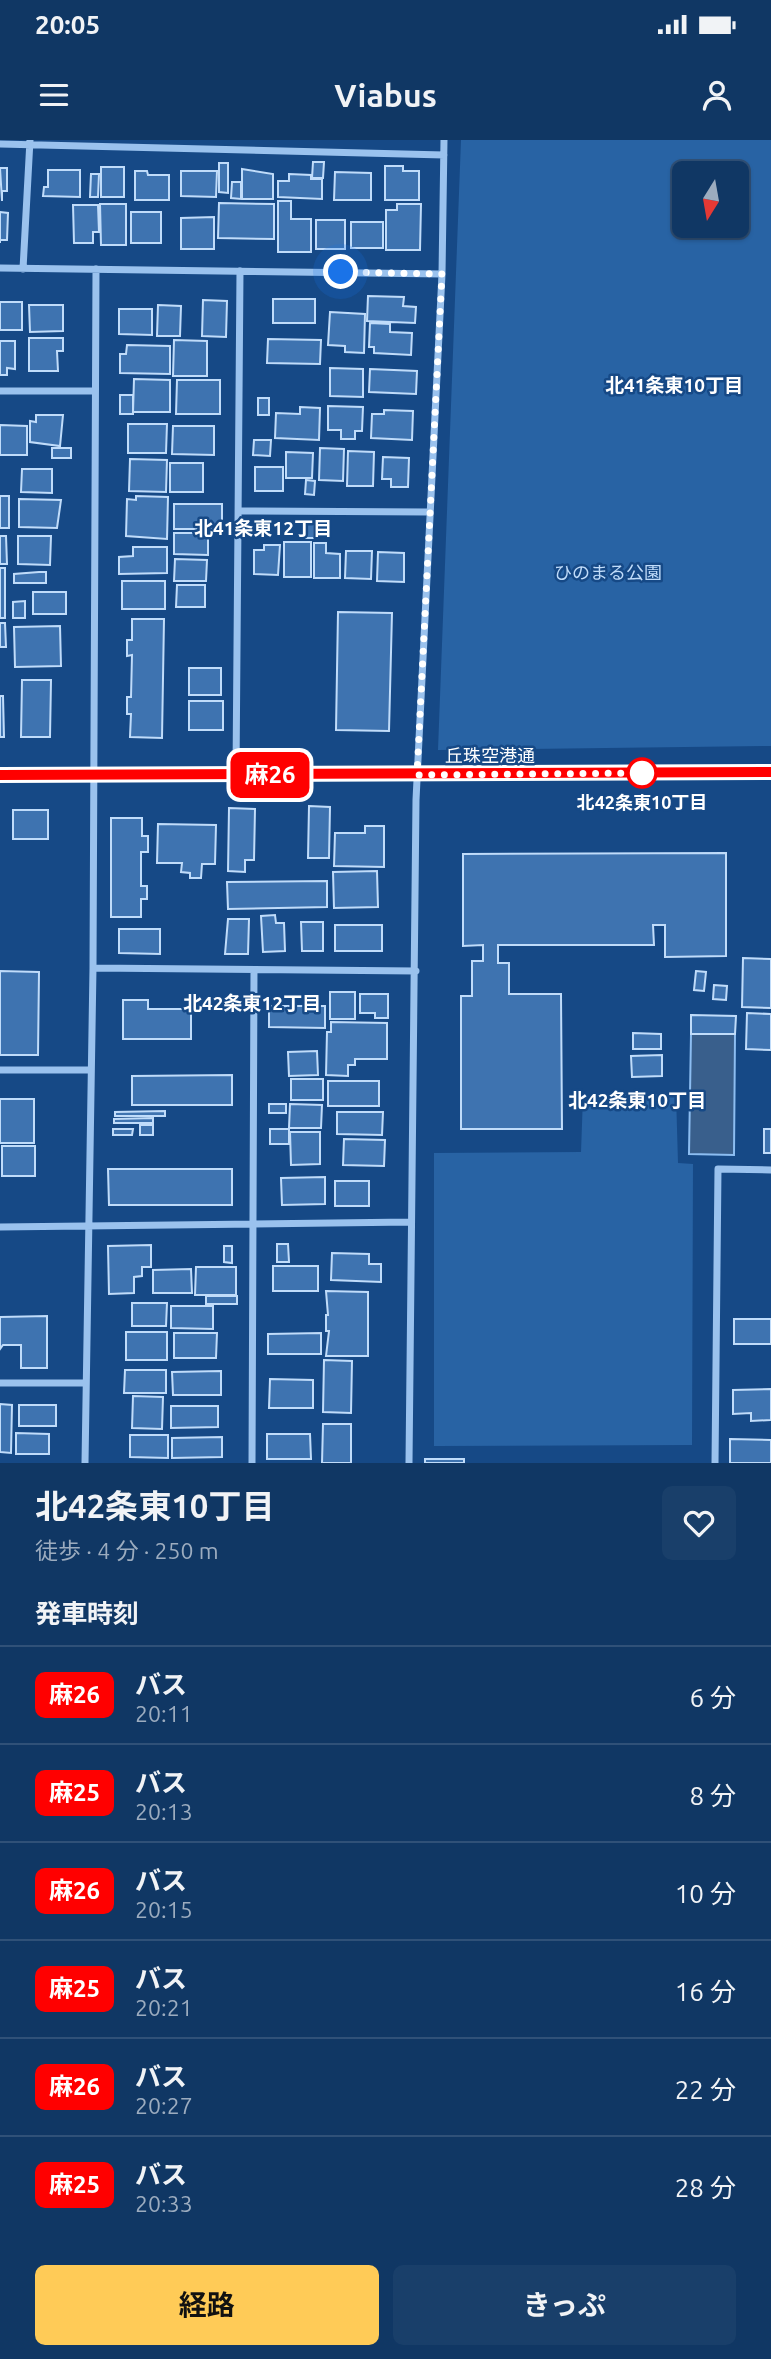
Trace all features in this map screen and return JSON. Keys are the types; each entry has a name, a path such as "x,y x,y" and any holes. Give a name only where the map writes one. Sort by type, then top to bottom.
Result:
{"main road":[{"name":"丘珠空港通","path":"0,775 771,772"}],"street":[{"path":"408,1463 417,775 428,512 442,274 444,140"},
{"path":"0,144 30,142 444,155"},
{"path":"23,269 30,142"},
{"path":"0,268 442,274"},
{"path":"85,1463 93,968 96,270"},
{"path":"236,775 240,271"},
{"path":"0,391 94,391"},
{"path":"239,511 428,512"},
{"path":"93,968 416,971"},
{"path":"253,1463 254,970"},
{"path":"0,1070 91,1070"},
{"path":"715,1463 718,1170 771,1170"},
{"path":"0,1227 410,1222"},
{"path":"0,1383 86,1383"}],"green space":[{"name":"ひのまる公園","path":"461,140 771,140 771,746 438,750"},
{"path":"676,1094 678,1163 693,1164 692,1445 434,1446 434,1153 581,1152 583,1096"}],"shaded area":[{"path":"691,1034 735,1034 734,1155 689,1154"}],"building":[{"path":"313,162 324,162 323,178 312,178"},
{"path":"219,163 228,163 228,193 219,192"},
{"path":"385,166 403,166 403,171 419,171 419,200 385,200"},
{"path":"101,167 124,167 124,197 101,197"},
{"path":"0,168 7,168 7,191 2,191 2,201"},
{"path":"242,169 273,174 273,199 242,199"},
{"path":"48,170 80,170 80,197 43,196 44,187 48,187"},
{"path":"135,171 147,171 148,175 169,175 169,200 135,200"},
{"path":"181,171 217,171 216,197 181,196"},
{"path":"335,172 371,173 371,200 334,200"},
{"path":"91,174 99,174 98,197 90,197"},
{"path":"289,174 311,175 311,179 322,179 322,199 278,197 278,181 289,181"},
{"path":"232,182 241,182 241,199 231,198"},
{"path":"278,201 291,201 291,219 311,219 311,252 278,252"},
{"path":"219,203 274,204 274,239 218,238"},
{"path":"100,204 126,204 126,245 101,245"},
{"path":"397,204 421,204 420,250 386,250 386,210 397,210"},
{"path":"73,205 98,205 99,232 93,232 93,243 74,243"},
{"path":"0,212 8,213 7,240 0,240"},
{"path":"131,212 161,212 161,243 131,243"},
{"path":"214,217 214,249 181,249 181,218"},
{"path":"316,220 345,220 345,249 316,249"},
{"path":"351,222 383,222 383,248 351,248"},
{"path":"368,296 404,297 403,306 416,307 415,323 367,321"},
{"path":"273,299 315,299 315,323 273,323"},
{"path":"203,300 227,301 226,337 202,336"},
{"path":"0,302 22,302 22,330 0,330"},
{"path":"29,305 63,305 63,331 30,332"},
{"path":"158,305 181,306 180,336 157,336"},
{"path":"119,309 152,309 152,335 119,334"},
{"path":"330,312 365,314 364,353 345,352 345,346 328,345"},
{"path":"370,323 390,324 390,332 412,333 411,355 374,353 374,347 369,347"},
{"path":"29,338 63,338 63,351 57,351 58,371 29,371"},
{"path":"268,339 321,340 320,364 267,363"},
{"path":"174,340 207,341 207,376 173,376"},
{"path":"0,341 15,341 15,369 7,368 7,375 0,375"},
{"path":"127,345 170,346 170,374 120,373 120,354 126,354"},
{"path":"330,368 363,369 363,397 330,396"},
{"path":"370,369 417,371 416,394 369,392"},
{"path":"134,379 170,380 170,412 133,412"},
{"path":"177,380 220,380 220,414 176,414"},
{"path":"120,395 133,395 133,414 120,414"},
{"path":"258,398 269,398 269,415 258,415"},
{"path":"328,406 363,407 362,431 355,431 355,439 341,439 341,430 328,430"},
{"path":"300,407 320,408 319,440 275,438 276,413 300,414"},
{"path":"384,410 413,411 412,440 371,438 372,414 384,414"},
{"path":"36,415 63,415 60,446 30,442 30,421 36,422"},
{"path":"128,424 167,424 166,453 128,453"},
{"path":"0,425 27,426 27,455 0,455"},
{"path":"173,426 214,426 214,455 172,454"},
{"path":"254,440 271,440 270,456 253,455"},
{"path":"52,448 71,448 71,458 52,458"},
{"path":"320,448 344,449 343,481 319,480"},
{"path":"348,451 374,452 373,486 347,486"},
{"path":"286,452 313,453 312,478 286,478"},
{"path":"383,457 409,458 408,487 391,487 391,479 382,479"},
{"path":"130,459 167,460 166,492 129,491"},
{"path":"170,463 203,463 203,492 170,492"},
{"path":"255,467 283,467 283,491 255,491"},
{"path":"22,469 52,469 52,493 21,492"},
{"path":"306,480 315,481 314,495 305,494"},
{"path":"0,496 9,496 9,528 0,528"},
{"path":"136,496 168,497 167,539 126,536 127,499 136,500"},
{"path":"19,499 61,500 57,528 19,527"},
{"path":"174,504 222,504 222,529 174,529"},
{"path":"305,523 314,523 314,538 304,538"},
{"path":"174,533 208,533 208,555 174,554"},
{"path":"0,536 6,536 7,564 0,564"},
{"path":"18,536 51,536 50,565 18,564"},
{"path":"284,542 311,542 311,577 284,577"},
{"path":"314,543 326,543 326,553 340,554 340,578 314,578"},
{"path":"264,545 280,545 278,575 254,574 254,550 264,550"},
{"path":"133,547 167,547 167,573 119,574 119,557 133,556"},
{"path":"346,551 372,551 371,579 345,578"},
{"path":"378,552 404,553 404,582 377,581"},
{"path":"175,559 207,560 206,581 174,581"},
{"path":"0,568 5,568 5,618 0,618"},
{"path":"46,572 46,583 14,583 14,574"},
{"path":"122,581 165,581 165,609 122,609"},
{"path":"177,585 205,585 205,607 176,607"},
{"path":"33,592 66,592 66,614 33,614"},
{"path":"25,601 25,618 13,618 13,602"},
{"path":"338,612 392,613 389,731 336,730"},
{"path":"132,619 164,619 162,738 130,737 131,714 127,714 127,697 131,697 132,655 127,656 127,640 132,640"},
{"path":"0,623 5,623 6,647 0,647"},
{"path":"60,626 61,666 15,667 14,627"},
{"path":"189,668 221,668 221,695 189,695"},
{"path":"22,680 51,680 50,737 21,737"},
{"path":"0,696 3,696 4,737 0,737"},
{"path":"189,701 223,701 223,730 189,730"},
{"path":"309,806 330,807 329,858 308,858"},
{"path":"229,808 255,809 254,860 245,860 245,872 228,871"},
{"path":"13,810 48,810 48,839 13,839"},
{"path":"111,818 142,818 142,836 148,836 148,852 141,852 141,886 147,886 147,899 141,899 141,917 111,917"},
{"path":"158,824 216,825 215,864 202,864 201,878 190,878 190,873 181,872 182,863 157,863"},
{"path":"365,826 384,826 384,867 334,866 335,833 365,833"},
{"path":"726,853 726,956 665,957 665,925 653,925 654,945 498,945 498,963 509,963 509,994 561,994 562,1129 461,1129 461,996 472,996 472,961 483,961 483,945 463,946 463,854"},
{"path":"377,871 378,907 334,908 333,872"},
{"path":"327,881 327,907 228,909 227,882"},
{"path":"275,915 276,923 284,923 285,951 263,952 261,916"},
{"path":"228,919 249,919 248,954 225,954"},
{"path":"301,922 323,922 323,951 302,951"},
{"path":"335,925 382,925 382,951 335,951"},
{"path":"119,929 160,929 160,954 119,953"},
{"path":"743,958 771,959 771,1008 742,1007"},
{"path":"0,971 39,972 38,1055 0,1055"},
{"path":"696,971 706,972 704,991 694,990"},
{"path":"714,985 727,986 726,1000 713,999"},
{"path":"330,992 355,992 355,1019 330,1019"},
{"path":"360,994 388,994 388,1018 375,1018 375,1013 360,1013"},
{"path":"123,1000 148,1000 148,1009 191,1009 191,1039 123,1039"},
{"path":"269,1006 325,1006 325,1028 269,1027"},
{"path":"747,1013 771,1014 771,1050 746,1049"},
{"path":"691,1015 736,1016 735,1034 691,1034"},
{"path":"331,1022 387,1023 387,1059 355,1059 355,1065 348,1065 348,1076 326,1075 327,1032 331,1032"},
{"path":"633,1033 661,1034 661,1049 633,1049"},
{"path":"317,1051 318,1075 289,1076 288,1052"},
{"path":"662,1055 662,1076 632,1077 631,1056"},
{"path":"232,1075 232,1105 132,1105 132,1076"},
{"path":"291,1079 323,1079 323,1100 291,1100"},
{"path":"328,1081 379,1081 379,1106 328,1106"},
{"path":"0,1099 34,1099 34,1143 0,1143"},
{"path":"269,1104 286,1104 286,1113 269,1113"},
{"path":"290,1104 322,1105 321,1128 289,1128"},
{"path":"165,1111 165,1116 115,1116 115,1112"},
{"path":"337,1112 383,1112 382,1135 337,1134"},
{"path":"153,1118 153,1123 114,1123 114,1119"},
{"path":"140,1125 153,1125 153,1135 140,1135"},
{"path":"113,1129 133,1129 132,1135 113,1135"},
{"path":"270,1129 289,1129 289,1144 270,1144"},
{"path":"764,1129 771,1129 771,1153 764,1153"},
{"path":"290,1132 320,1132 320,1164 291,1165"},
{"path":"344,1139 385,1140 384,1166 343,1165"},
{"path":"2,1146 35,1146 35,1176 2,1176"},
{"path":"108,1169 232,1169 232,1205 109,1205"},
{"path":"325,1177 325,1204 282,1205 281,1178"},
{"path":"335,1181 369,1181 369,1206 335,1206"},
{"path":"277,1244 288,1244 289,1262 277,1262"},
{"path":"151,1245 151,1267 142,1267 142,1276 134,1277 134,1293 109,1294 108,1246"},
{"path":"224,1246 232,1246 232,1263 224,1262"},
{"path":"332,1253 369,1254 369,1264 381,1264 381,1282 331,1280"},
{"path":"273,1266 318,1266 318,1291 273,1291"},
{"path":"196,1267 236,1267 236,1295 195,1295"},
{"path":"191,1269 192,1293 153,1293 153,1270"},
{"path":"326,1291 368,1292 368,1356 326,1356 329,1331 326,1331"},
{"path":"206,1296 237,1296 237,1304 206,1304"},
{"path":"132,1303 167,1303 166,1326 132,1326"},
{"path":"171,1306 213,1306 213,1329 171,1328"},
{"path":"47,1316 47,1368 21,1368 21,1345 3,1345 0,1349 0,1317"},
{"path":"734,1319 771,1319 771,1344 734,1344"},
{"path":"126,1332 167,1332 167,1360 126,1360"},
{"path":"174,1333 217,1333 216,1358 174,1358"},
{"path":"321,1333 321,1354 268,1354 268,1334"},
{"path":"324,1360 352,1361 351,1413 323,1412"},
{"path":"125,1370 166,1370 166,1393 124,1393"},
{"path":"221,1371 221,1395 173,1395 172,1372"},
{"path":"270,1379 313,1380 313,1408 269,1408"},
{"path":"771,1389 771,1420 751,1421 751,1413 733,1414 733,1390"},
{"path":"133,1396 163,1397 162,1429 132,1428"},
{"path":"0,1404 12,1405 11,1453 0,1452"},
{"path":"19,1405 56,1405 56,1426 19,1426"},
{"path":"171,1406 218,1406 218,1427 171,1428"},
{"path":"323,1424 351,1424 351,1463 322,1463"},
{"path":"16,1433 49,1434 49,1454 16,1454"},
{"path":"267,1434 310,1434 311,1459 267,1459"},
{"path":"130,1435 168,1435 168,1458 130,1457"},
{"path":"222,1437 222,1457 172,1458 172,1438"},
{"path":"730,1439 771,1440 771,1463 730,1463"},
{"path":"425,1459 464,1459 464,1463 425,1463"}],"bus line":[{"name":"麻26","path":"0,775 771,772"}],"place":[{"name":"北42条東10丁目","path":"642,773"}],"district":[{"name":"北41条東10丁目","path":"674,385"},
{"name":"北41条東12丁目","path":"263,528"},
{"name":"北42条東12丁目","path":"252,1003"},
{"name":"北42条東10丁目","path":"637,1100"}],"route":[{"path":"341,272 442,274 428,512 417,775 642,773"}]}
